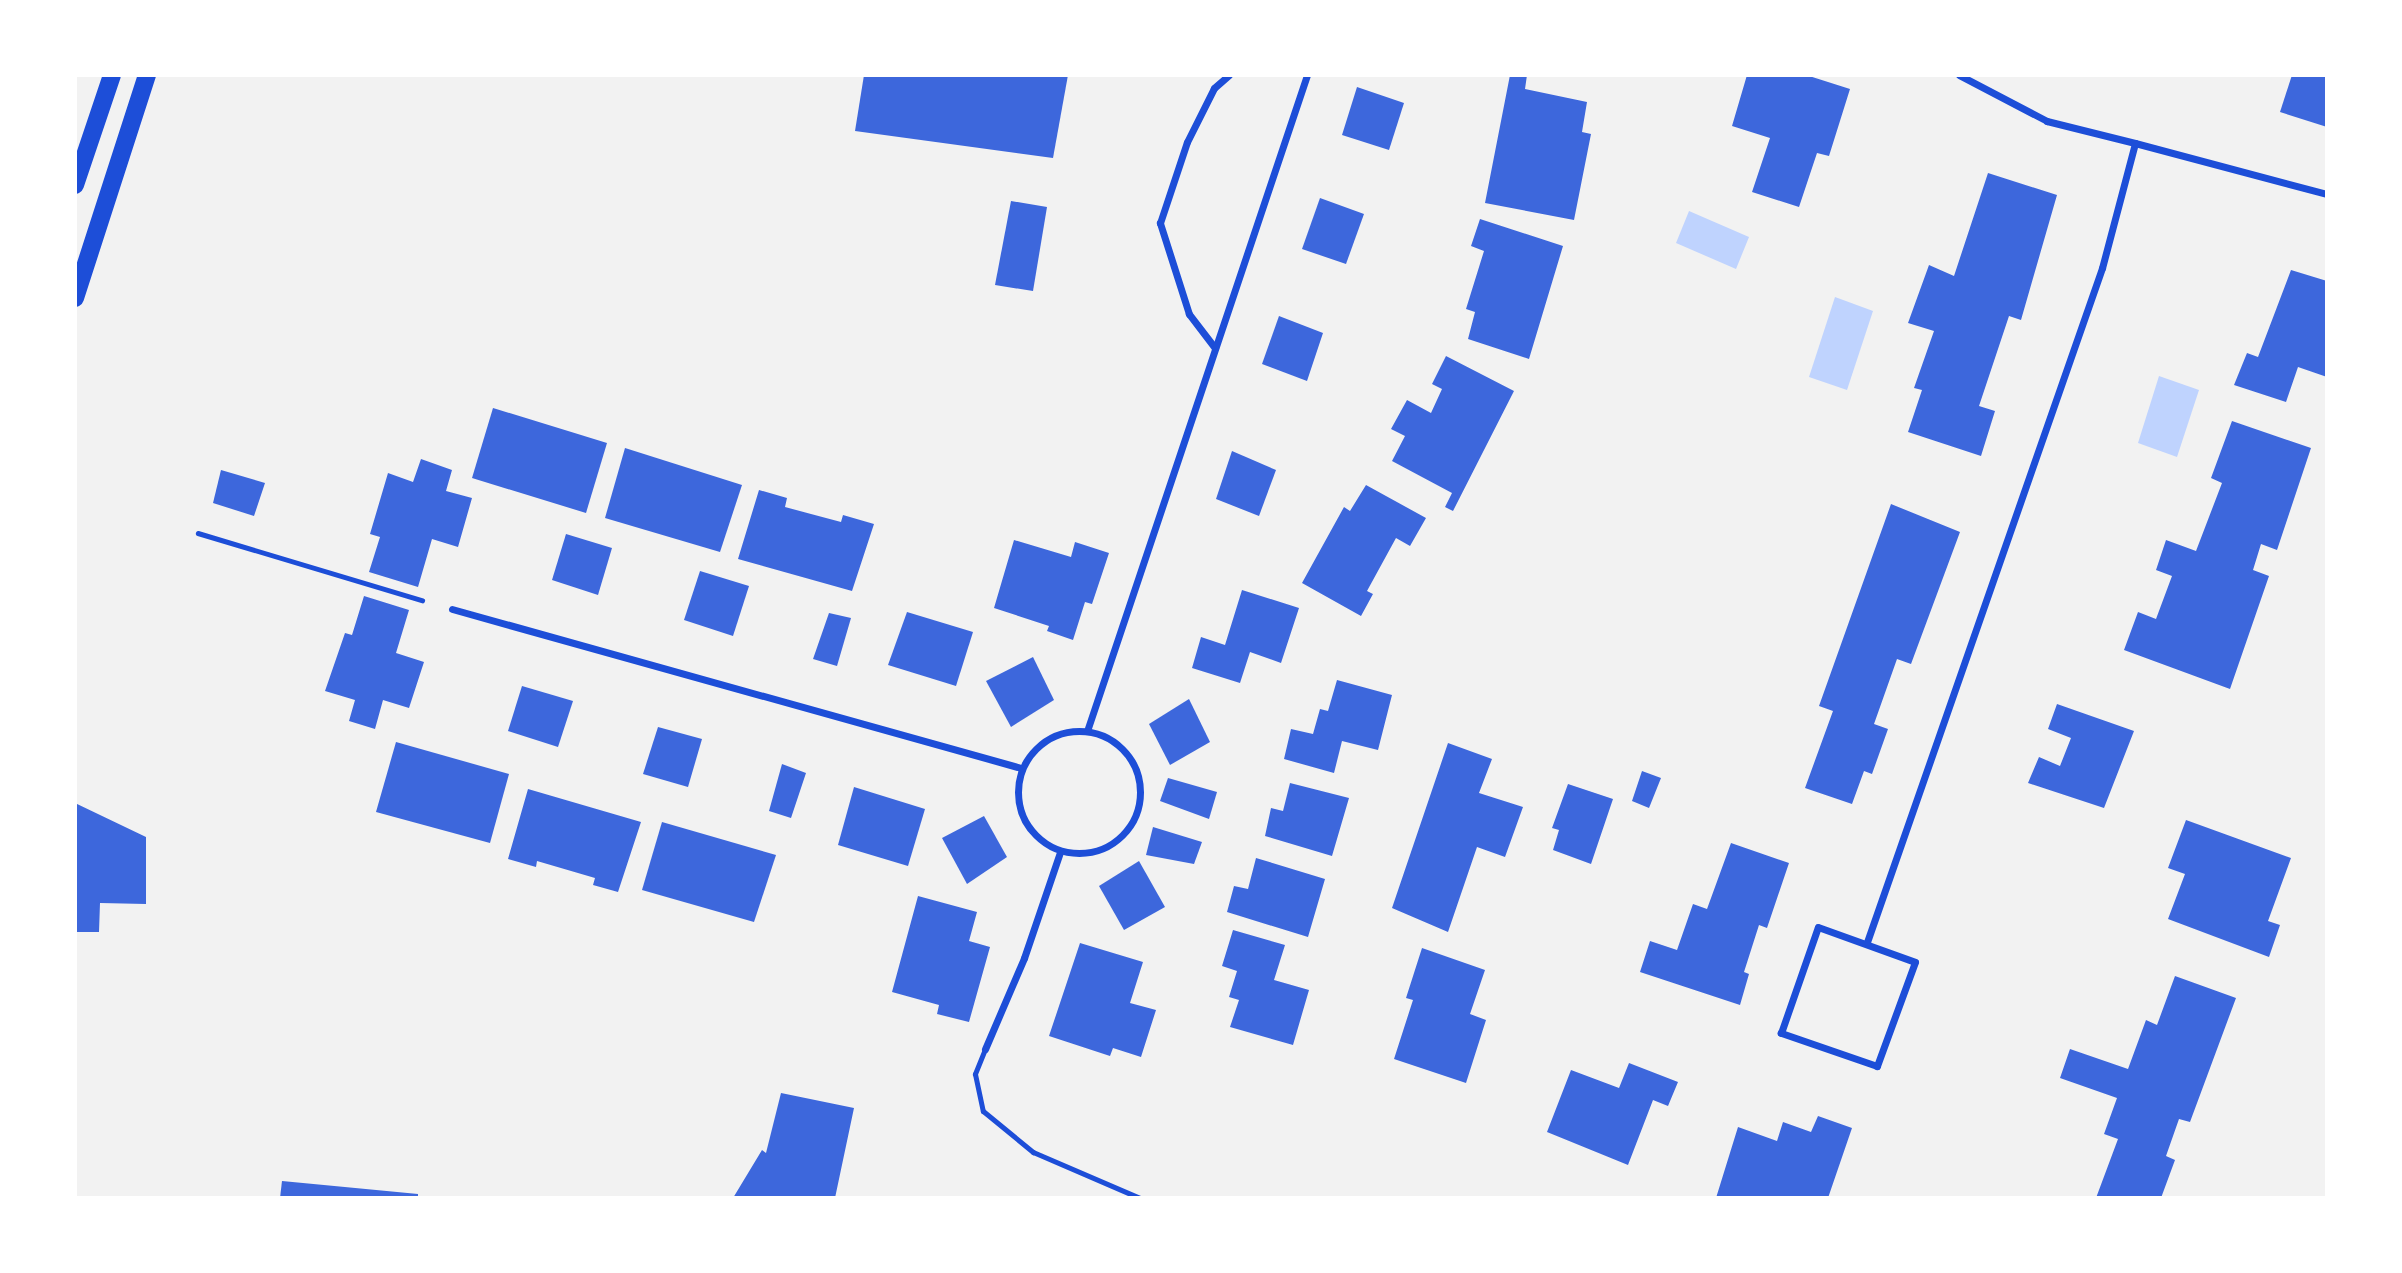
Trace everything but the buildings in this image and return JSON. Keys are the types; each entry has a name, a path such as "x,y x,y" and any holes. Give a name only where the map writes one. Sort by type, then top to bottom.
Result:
{"main road":[{"path":"75,186 112,75"},
{"path":"75,299 147,75"}],"street":[{"path":"1215,348 1189,314 1160,223 1187,142 1214,88 1229,75"},
{"path":"1087,731 1307,75"},
{"path":"1959,75 2046,121 2327,194"},
{"path":"1867,942 2102,268 2135,143"},
{"path":"452,609 1021,768"},
{"path":"1066,731 1087,731 1115,743 1135,766 1139,806 1132,825 1118,840 1080,854 1060,852 1042,842 1019,809 1021,768 1048,738 1066,731"},
{"path":"985,1049 1024,958 1060,852"},
{"path":"1818,926 1867,942 1915,962 1877,1066 1782,1033 1818,926"}],"lane":[{"path":"985,1049 975,1074 983,1111 1033,1152 1140,1198"}],"path":[{"path":"198,533 452,609"}],"water":[{"path":"1689,211 1749,237 1736,269 1676,243"},
{"path":"1835,297 1873,311 1847,390 1809,377"},
{"path":"2159,376 2199,390 2177,457 2138,443"}]}
